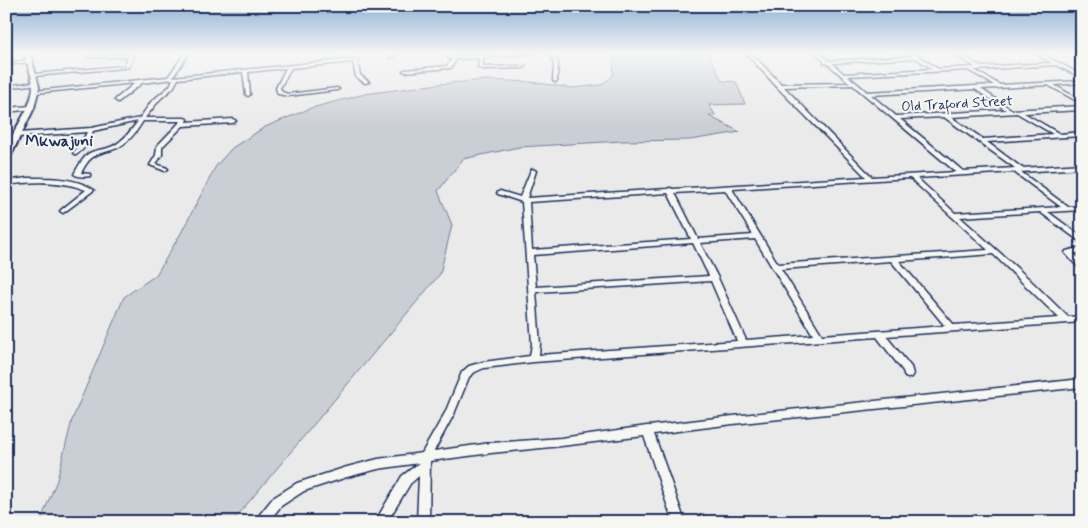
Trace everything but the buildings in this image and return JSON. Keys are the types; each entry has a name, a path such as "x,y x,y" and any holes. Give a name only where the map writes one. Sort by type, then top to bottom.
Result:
{"main road":[{"path":"6,156 31,108 35,92 35,79"}],"street":[{"path":"6,87 46,78"},
{"path":"88,175 77,174 89,157 112,150 132,135 154,102 174,86 173,78"},
{"path":"35,92 176,78"},
{"path":"246,78 248,95"},
{"path":"283,78 278,88 280,93 288,95 337,90"},
{"path":"360,78 367,82"},
{"path":"771,78 871,179"},
{"path":"846,78 961,173"},
{"path":"984,78 1000,87"},
{"path":"118,100 141,81"},
{"path":"867,94 1082,82"},
{"path":"779,86 853,84"},
{"path":"1049,84 1082,102"},
{"path":"976,88 1059,136"},
{"path":"6,110 31,108"},
{"name":"Old Traford Street","path":"894,118 1082,108"},
{"path":"946,115 1066,208"},
{"path":"18,135 91,130 141,119 185,120 159,147 159,155 153,164 165,169"},
{"path":"183,124 232,121"},
{"path":"76,153 84,146 91,130"},
{"path":"983,142 1082,134"},
{"path":"500,193 524,200 531,198 1082,166"},
{"path":"533,171 524,200 533,290 536,344 534,359"},
{"path":"912,177 1066,320"},
{"path":"6,183 35,179 50,180 91,190 63,211"},
{"path":"726,187 820,339"},
{"path":"670,190 714,278 743,344"},
{"path":"954,215 1082,208"},
{"path":"1042,210 1082,241"},
{"path":"530,253 756,237"},
{"path":"1082,249 1069,253 1082,266"},
{"path":"776,267 994,252"},
{"path":"893,259 952,328"},
{"path":"533,290 714,278"},
{"path":"381,522 406,480 425,461 449,414 465,374 483,365 534,359 1082,319"},
{"path":"878,333 908,370 908,374"},
{"path":"261,522 277,502 301,487 378,464 425,461 647,430 1082,384"},
{"path":"647,430 679,522"},
{"path":"423,522 425,461"}],"shaded area":[{"path":"611,78 720,78 722,81 736,82 745,104 709,105 715,115 709,116 740,132 690,140 622,141 519,147 463,159 438,191 452,225 440,274 232,522 40,522 57,480 72,420 124,297 156,275 181,233 216,166 232,148 265,127 311,108 365,94 487,80 531,82 572,88 601,85"}],"waterway":[{"path":"24,115 33,86"},
{"path":"13,137 21,121"}],"district":[{"name":"Mkwajuni","path":"59,140"}]}
